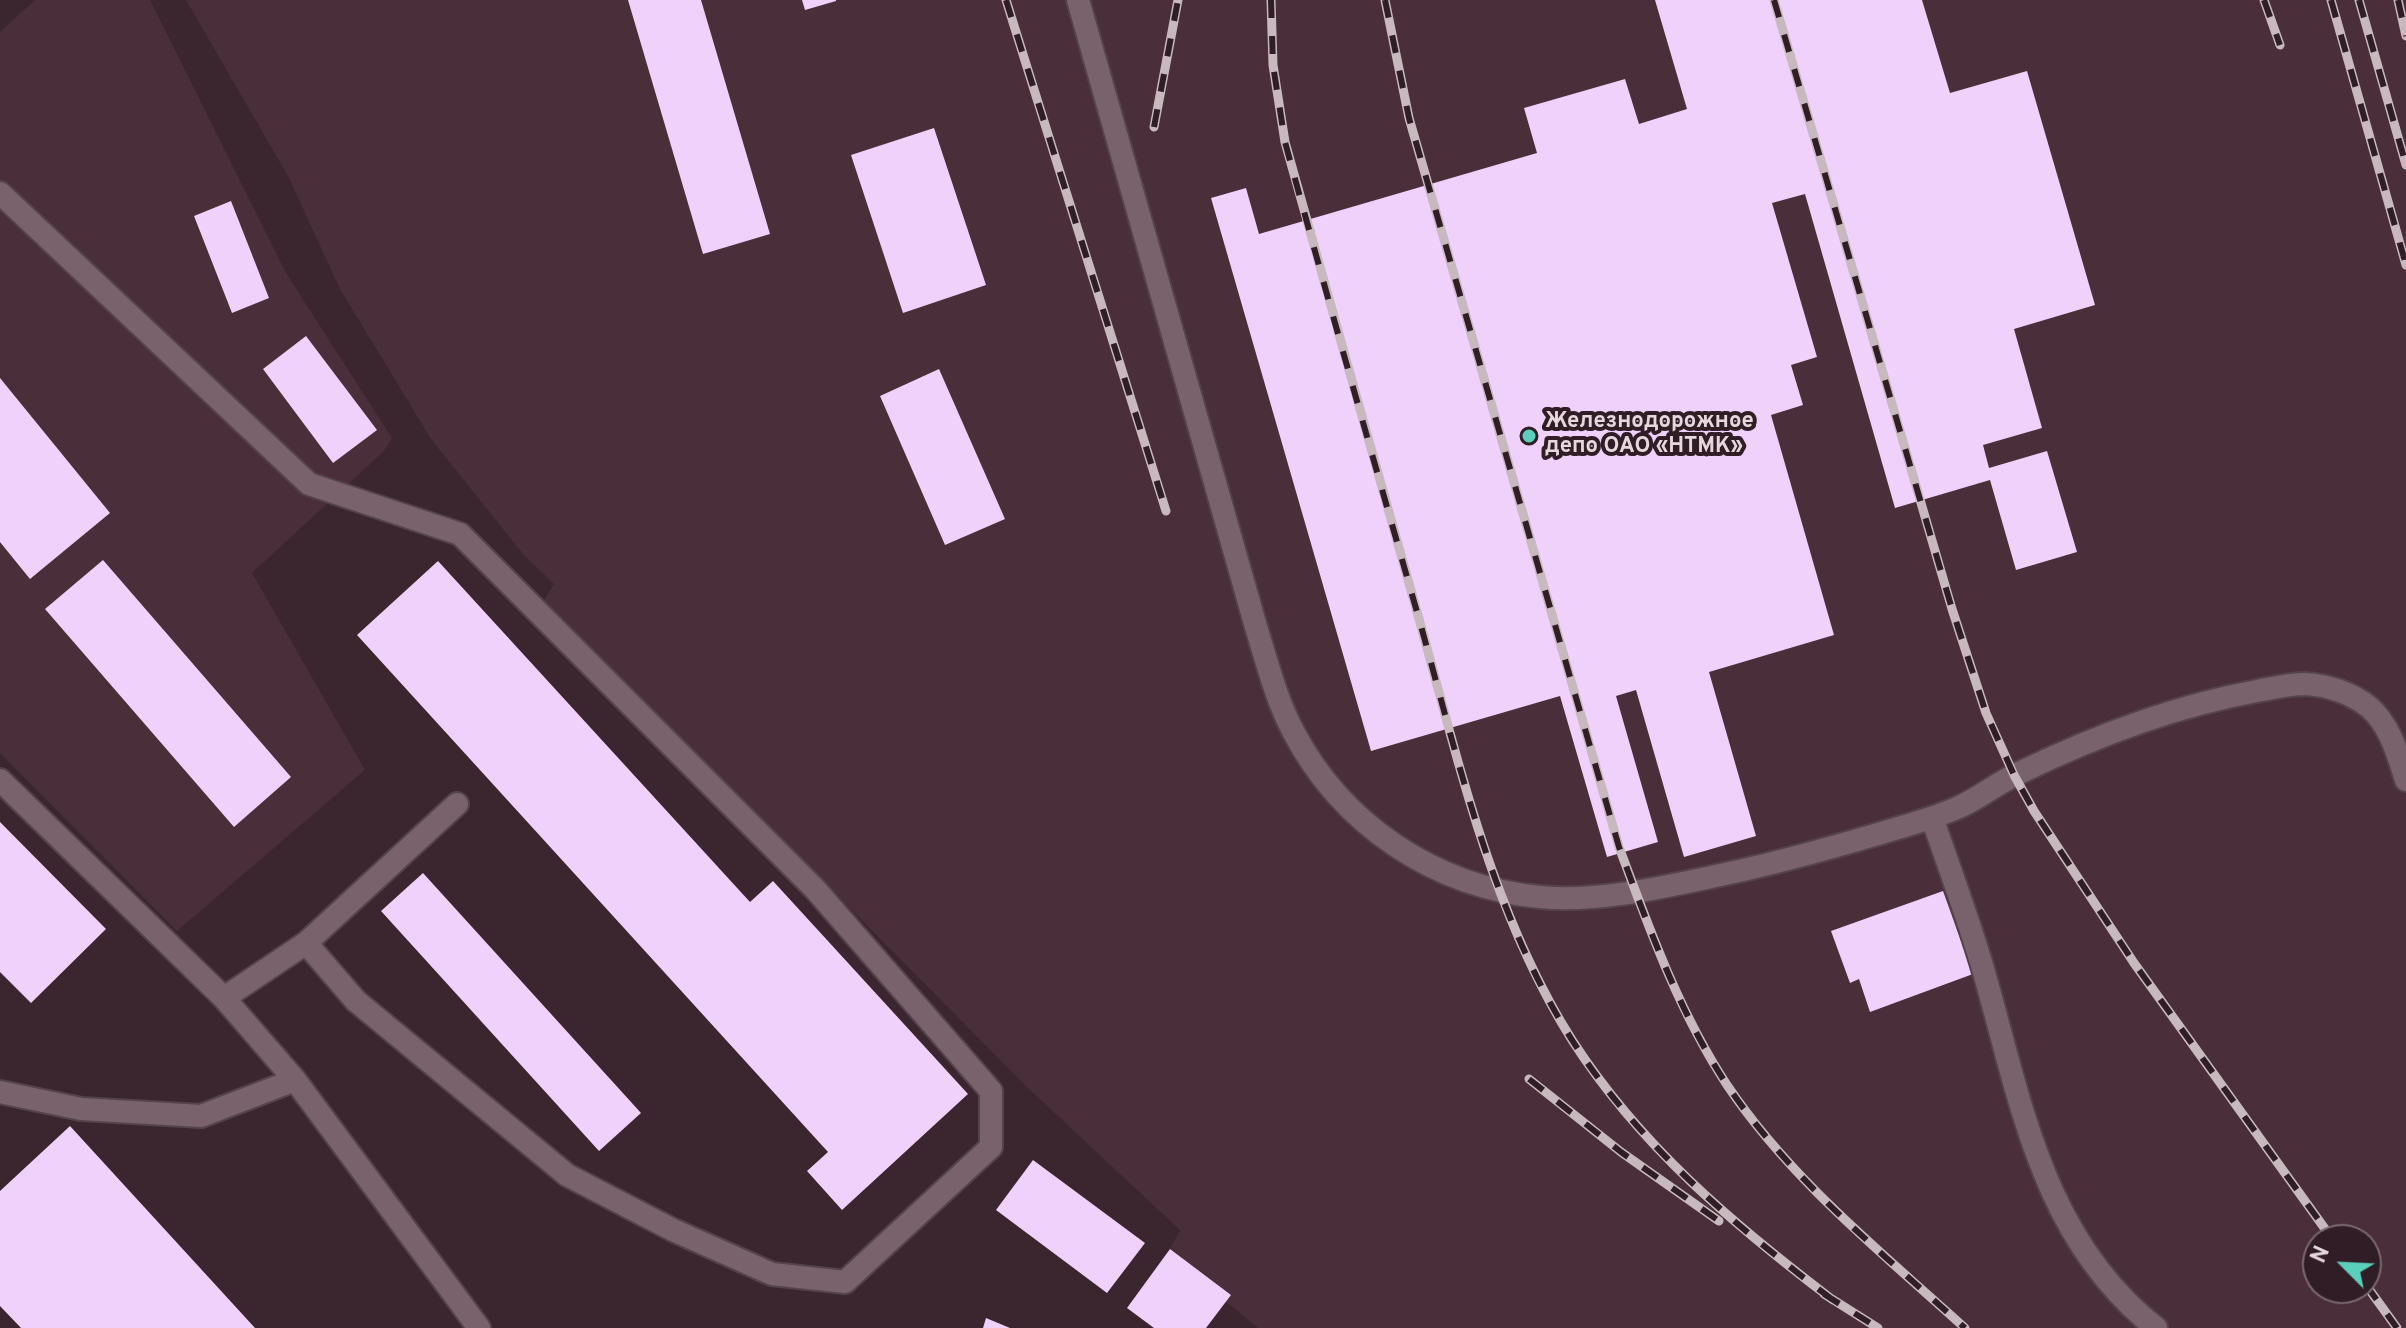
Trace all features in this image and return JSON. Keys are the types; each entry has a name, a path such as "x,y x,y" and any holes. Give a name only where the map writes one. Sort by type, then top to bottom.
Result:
{"lane":[{"path":"1078,0 1251,612 1281,706 1310,760 1331,789 1357,816 1405,852 1452,877 1500,891 1542,897 1635,891 1688,882 1785,862 1932,818 1968,803 2014,775 2137,723 2222,697 2302,684 2336,690 2355,697 2371,708 2384,723 2406,780"},
{"path":"0,193 309,484 460,534 815,889 991,1091 991,1147 845,1282 772,1274 673,1230 567,1175 356,1001 306,943"},
{"path":"0,780 224,998 295,1080 479,1328"},
{"path":"224,998 306,943 457,804"},
{"path":"1932,818 1981,963 2016,1096 2040,1166 2072,1229 2091,1257 2121,1296 2156,1328"},
{"path":"0,1092 81,1109 201,1116 295,1080"}],"shaded area":[{"path":"35,0 150,0 286,273 392,438 383,452 252,573 365,770 177,931 0,753 0,32"},
{"path":"186,0 2406,0 2406,1328 1258,1328 1225,1301 1230,1294 1170,1249 1180,1230 1029,1089 544,600 554,584 523,554 431,439 340,289 288,176"}],"building":[{"path":"628,0 701,0 770,234 703,254"},
{"path":"802,0 836,0 836,1 805,10"},
{"name":"Железнодорожное депо ОАО «НТМК»","path":"1655,0 1922,0 1950,93 2027,71 2095,305 2014,329 2042,428 1983,445 1989,468 2047,451 2077,552 2016,570 1990,480 1895,508 1805,194 1772,203 1817,357 1791,365 1803,405 1771,415 1834,635 1709,672 1756,836 1684,857 1636,690 1616,696 1658,842 1607,857 1560,696 1371,751 1211,198 1246,188 1259,234 1537,153 1524,108 1625,79 1639,124 1687,109"},
{"path":"934,128 986,285 903,313 851,155"},
{"path":"231,201 269,298 232,313 194,216"},
{"path":"306,336 377,430 333,463 263,369"},
{"path":"939,369 1005,519 945,545 880,396"},
{"path":"0,378 110,513 30,579 0,542"},
{"path":"103,560 291,777 234,827 45,609"},
{"path":"438,561 750,902 773,881 968,1094 842,1210 807,1171 828,1152 357,635"},
{"path":"0,822 106,929 31,1003 0,972"},
{"path":"423,873 641,1113 599,1151 381,911"},
{"path":"1943,891 1973,974 1870,1012 1859,979 1850,983 1831,931"},
{"path":"70,1126 255,1328 21,1328 0,1306 0,1191"},
{"path":"1033,1160 1145,1243 1107,1293 996,1210"},
{"path":"1170,1249 1231,1295 1206,1328 1154,1328 1127,1308"},
{"path":"986,1318 1010,1328 983,1328"}],"railway":[{"path":"1006,0 1166,511"},
{"path":"1154,127 1178,0"},
{"path":"1271,0 1273,65 1285,142 1465,786 1500,891 1521,942 1544,992 1572,1040 1628,1115 1658,1149 1725,1213 1833,1300"},
{"path":"1385,0 1409,118 1619,847 1666,969 1710,1057 1752,1120 1838,1214 1965,1328"},
{"path":"1774,0 1952,609 1986,713 2034,811 2134,963 2322,1224"},
{"path":"2264,0 2280,45"},
{"path":"2331,0 2406,265"},
{"path":"2359,0 2406,165"},
{"path":"2398,0 2406,36"},
{"path":"1529,1079 1621,1152 1719,1221"},
{"path":"1824,1294 1878,1328"},
{"path":"2380,1304 2397,1328"}],"place":[{"name":"Железнодорожное депо ОАО «НТМК»","path":"1529,436"}]}
